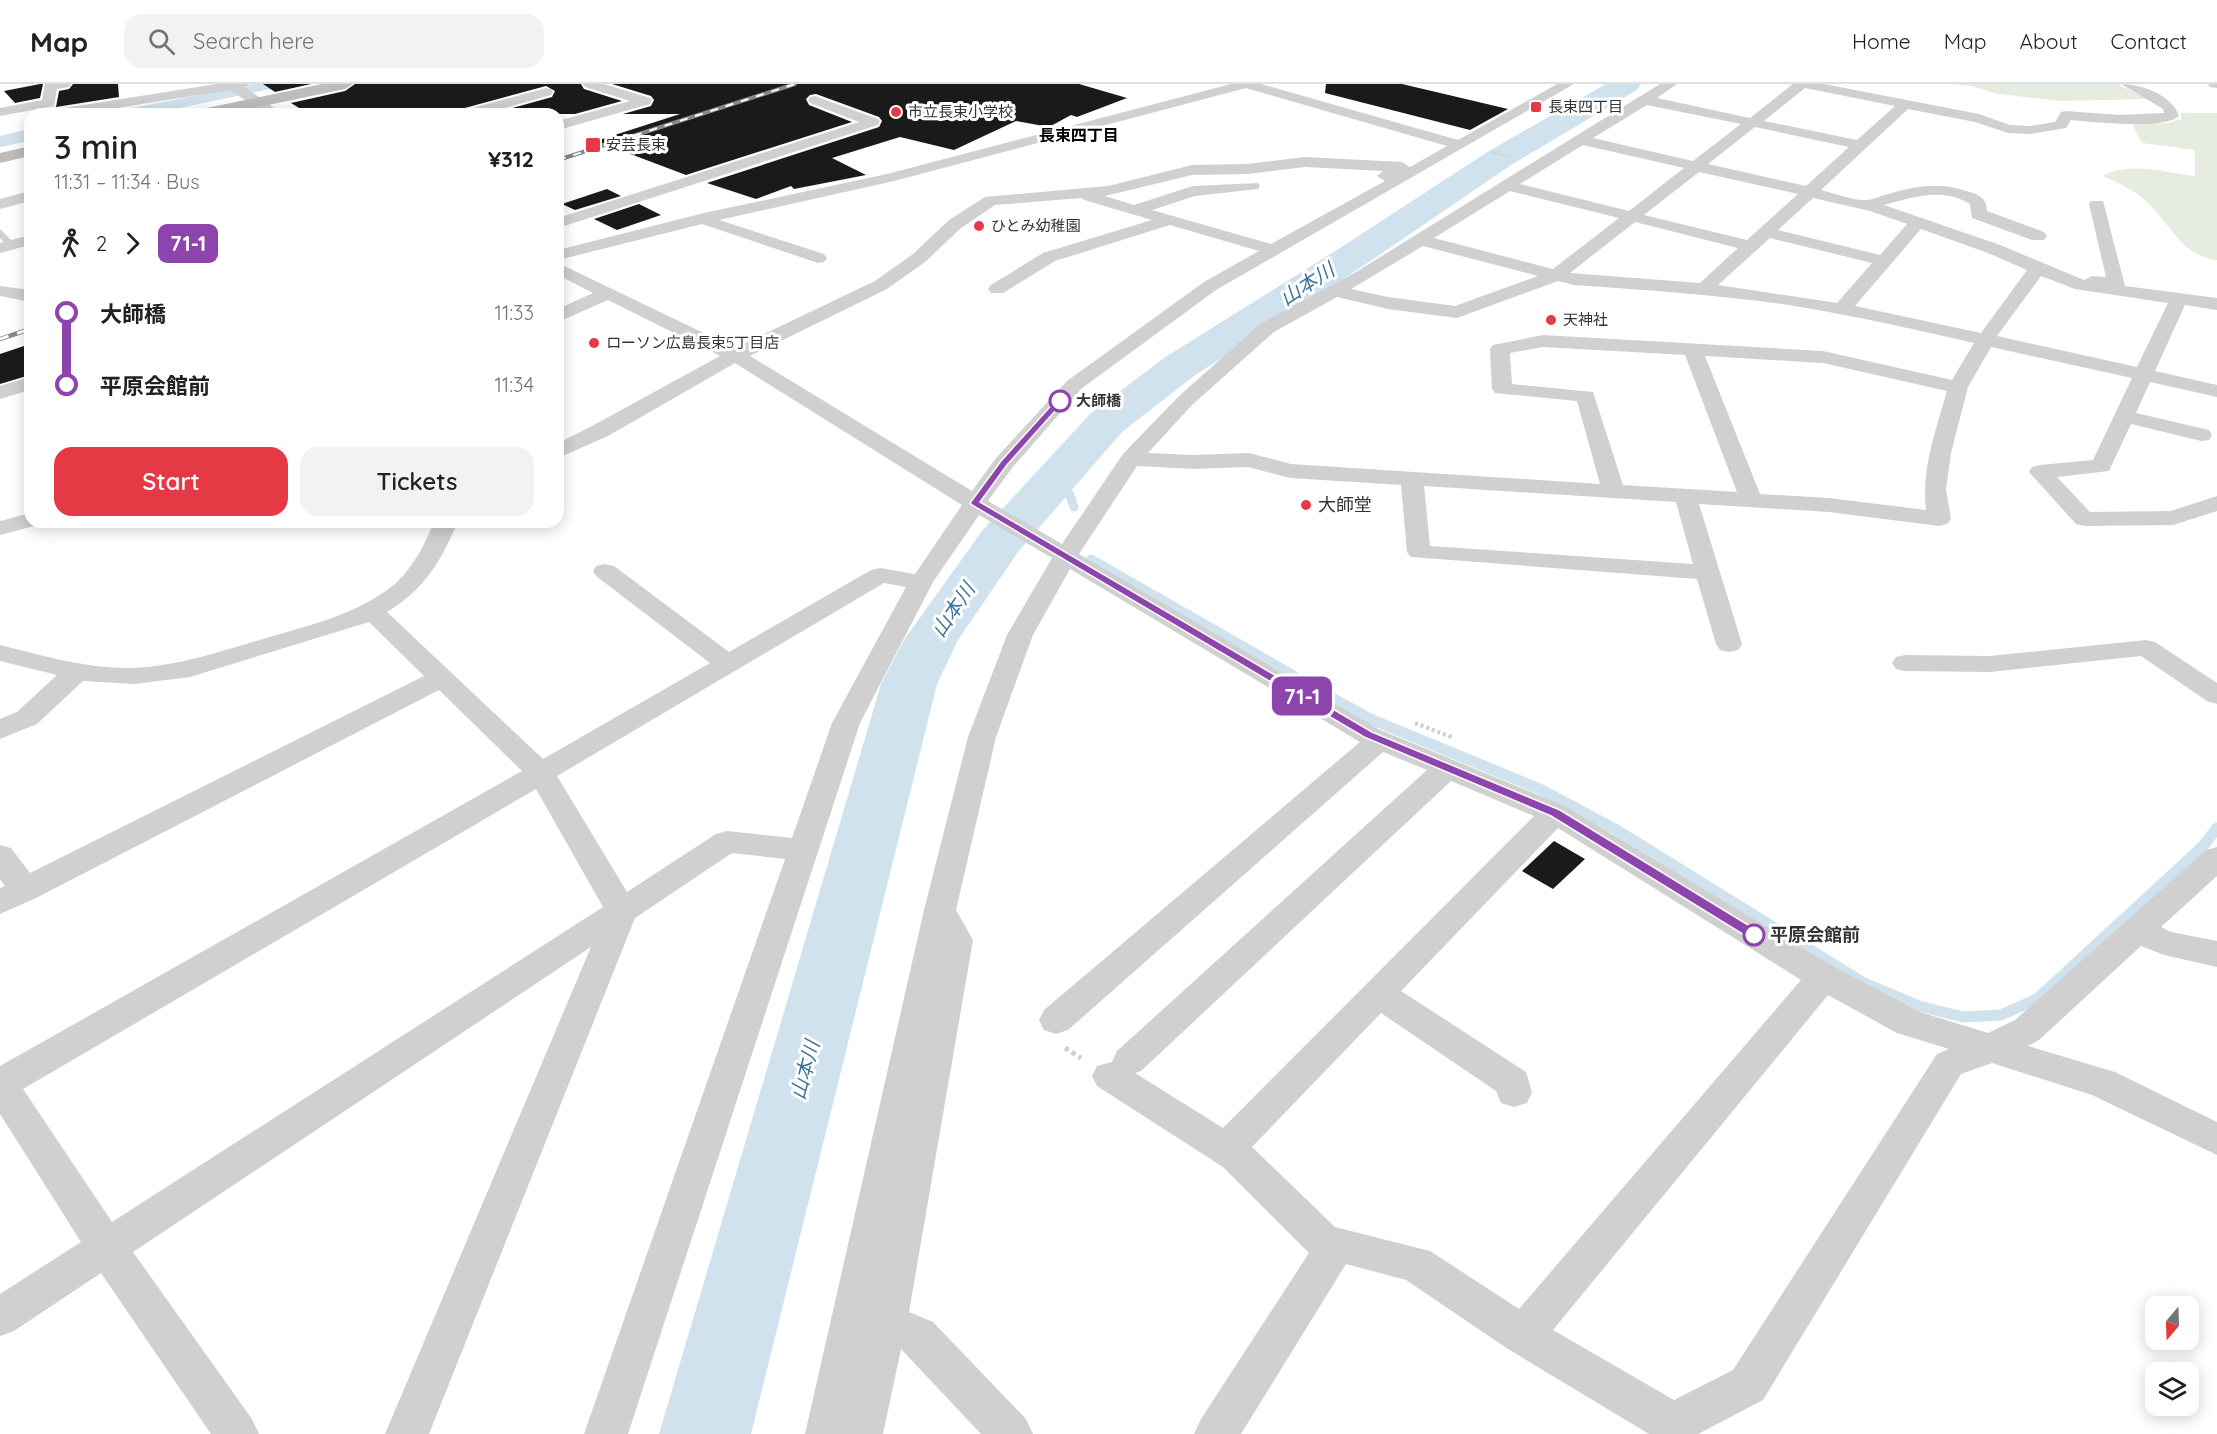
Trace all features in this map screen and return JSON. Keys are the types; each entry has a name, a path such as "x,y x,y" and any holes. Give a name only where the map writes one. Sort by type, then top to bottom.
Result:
{"main road":[{"path":"224,108 253,100 345,84"},
{"path":"0,158 24,152"}],"street":[{"path":"0,112 49,103 50,87 64,84"},
{"path":"564,124 645,101 590,84"},
{"path":"564,253 704,218 888,178 1246,84 1460,145"},
{"path":"606,1434 846,723 921,582 979,505 1004,463 1074,385 1210,286 1567,84"},
{"path":"827,1434 940,910 982,737 1020,635 1058,552 1131,459 1185,401 1267,328 1421,240 1670,84"},
{"path":"1335,291 1388,303 1457,312 1555,276 1803,84 1979,118 2008,129 2030,130 2061,125 2066,115 2151,120 2172,116 2169,107 2128,84"},
{"path":"92,108 237,86 266,108"},
{"path":"490,108 546,92"},
{"path":"489,97 506,104"},
{"path":"564,221 873,122 814,100"},
{"path":"1645,100 1860,145"},
{"path":"1704,290 1905,104"},
{"path":"0,125 24,119"},
{"path":"1581,141 1870,206 1994,249 2075,284 2217,304"},
{"path":"564,448 600,431 734,356 881,285 919,258 955,224 991,200 1109,191 1192,170 1247,169 1305,162 1402,167 1378,179 1393,183"},
{"path":"1134,210 1193,191 1263,186"},
{"path":"1509,186 1751,246"},
{"path":"1870,206 1876,202 1934,188 1952,190 1977,200 1980,205 1978,214 2038,236"},
{"path":"1082,194 1273,250"},
{"path":"0,204 24,198"},
{"path":"2048,272 2117,284 2097,204"},
{"path":"704,218 713,224 818,258"},
{"path":"998,289 1049,257 1170,220"},
{"path":"1842,309 1918,222"},
{"path":"1767,232 1885,261"},
{"path":"4,242 24,240"},
{"path":"1421,240 1574,280 1704,290 1842,309 2217,391"},
{"path":"564,271 605,294 750,363 979,505 1380,740 1555,813 1823,977 1909,1023 2102,1083 2217,1139"},
{"path":"1131,459 1193,462 1249,460 1290,471 1829,504 1939,519 1935,489 1940,453 1958,387 1985,340 2048,272"},
{"path":"0,291 24,295"},
{"path":"564,312 605,294"},
{"path":"2179,299 2101,466 2040,472 2084,519 2173,518 2217,503"},
{"path":"1613,491 1586,396 1502,389 1500,349 1543,341 1823,357 1958,387"},
{"path":"1694,351 1751,500"},
{"path":"0,393 24,385"},
{"path":"2124,416 2201,435"},
{"path":"1412,478 1419,552 1706,572"},
{"path":"1685,495 1729,644"},
{"path":"0,512 6,516 0,527"},
{"path":"0,527 24,521"},
{"path":"0,653 77,672 134,676 190,669 355,620 372,611 399,592 427,562 443,528"},
{"path":"605,572 729,664"},
{"path":"237,1434 107,1248 0,1084 542,773 880,575 921,582"},
{"path":"372,611 542,773 622,911"},
{"path":"1905,663 1990,664 2146,648 2217,695"},
{"path":"0,730 27,718 77,672"},
{"path":"0,856 12,896 442,678"},
{"path":"1056,1032 1380,740"},
{"path":"1333,1251 1236,1156 1120,1068 1447,768"},
{"path":"1226,1149 1555,813"},
{"path":"0,1317 727,842 803,849"},
{"path":"1216,1434 1337,1244 1416,1264 1524,1335 1672,1424 1748,1385 1949,1065 2027,1030 2217,858"},
{"path":"861,1434 887,1322 957,940 940,910"},
{"path":"407,1434 622,911"},
{"path":"2139,930 2164,943 2217,954"},
{"path":"1524,1335 1823,977"},
{"path":"1379,994 1513,1083 1514,1092"},
{"path":"887,1322 918,1336 1011,1434"}],"path":[{"path":"1491,152 1513,158"},
{"path":"1056,1032 1120,1068"}],"shaded area":[{"path":"1951,84 2118,84 2147,99 2061,101 1998,94 1971,86"},
{"path":"2181,113 2217,113 2217,260 2205,257 2185,246 2142,198 2103,176 2125,169 2136,169 2195,176 2195,150 2142,143 2132,123 2168,123 2181,119"}],"water":[{"path":"253,84 294,84 180,108 132,108"},
{"path":"24,130 24,142 0,147 0,136"}],"building":[{"path":"43,84 40,98 15,103 4,91"},
{"path":"73,84 118,84 119,97 56,107 59,91 69,89"},
{"path":"263,84 311,84 275,92"},
{"path":"355,84 581,84 584,89 622,101 575,114 564,114 564,108 513,108 552,97 555,91 546,86 465,108 299,108 291,103 345,91"},
{"path":"612,84 1079,84 1127,98 1077,117 1071,115 1049,127 1016,121 954,150 900,137 832,158 866,175 794,189 791,186 756,199 707,183 879,127 882,121 879,117 816,94 810,95 806,99 809,105 852,122 686,175 596,141 680,114 623,114 651,106 654,100 651,96"},
{"path":"1326,84 1402,84 1508,109 1470,130 1325,93"},
{"path":"607,189 621,196 575,210 564,203"},
{"path":"639,204 661,215 617,230 594,219"},
{"path":"24,346 24,377 0,384 0,354"},
{"path":"1554,841 1585,859 1553,889 1522,871"}],"waterway":[{"name":"山本川","path":"705,1434 909,684 931,640 1000,542 1106,423 1179,367 1353,256 1500,158 1627,84"},
{"path":"1051,484 1070,495 1074,507"},
{"path":"1091,559 1348,706"},
{"path":"1345,705 1368,718 1542,790 1615,829 1862,982 1919,1006 1963,1017 2001,1015 2037,999 2203,846 2217,828"}],"railway":[{"path":"564,158 795,84"},
{"path":"0,339 24,331"}],"bus line":[{"name":"71-1","path":"1060,401 1004,463 975,503 1368,735 1555,813 1754,935"}],"place":[{"name":"長束四丁目","path":"1536,107"},
{"name":"市立長束小学校","path":"896,112"},
{"name":"安芸長束","path":"593,145"},
{"name":"ひとみ幼稚園","path":"979,226"},
{"name":"天神社","path":"1551,320"},
{"name":"ローソン広島長束5丁目店","path":"594,343"},
{"name":"大師橋","path":"1060,401"},
{"name":"大師堂","path":"1306,505"},
{"name":"平原会館前","path":"1754,935"}],"district":[{"name":"長束四丁目","path":"1079,135"}]}
